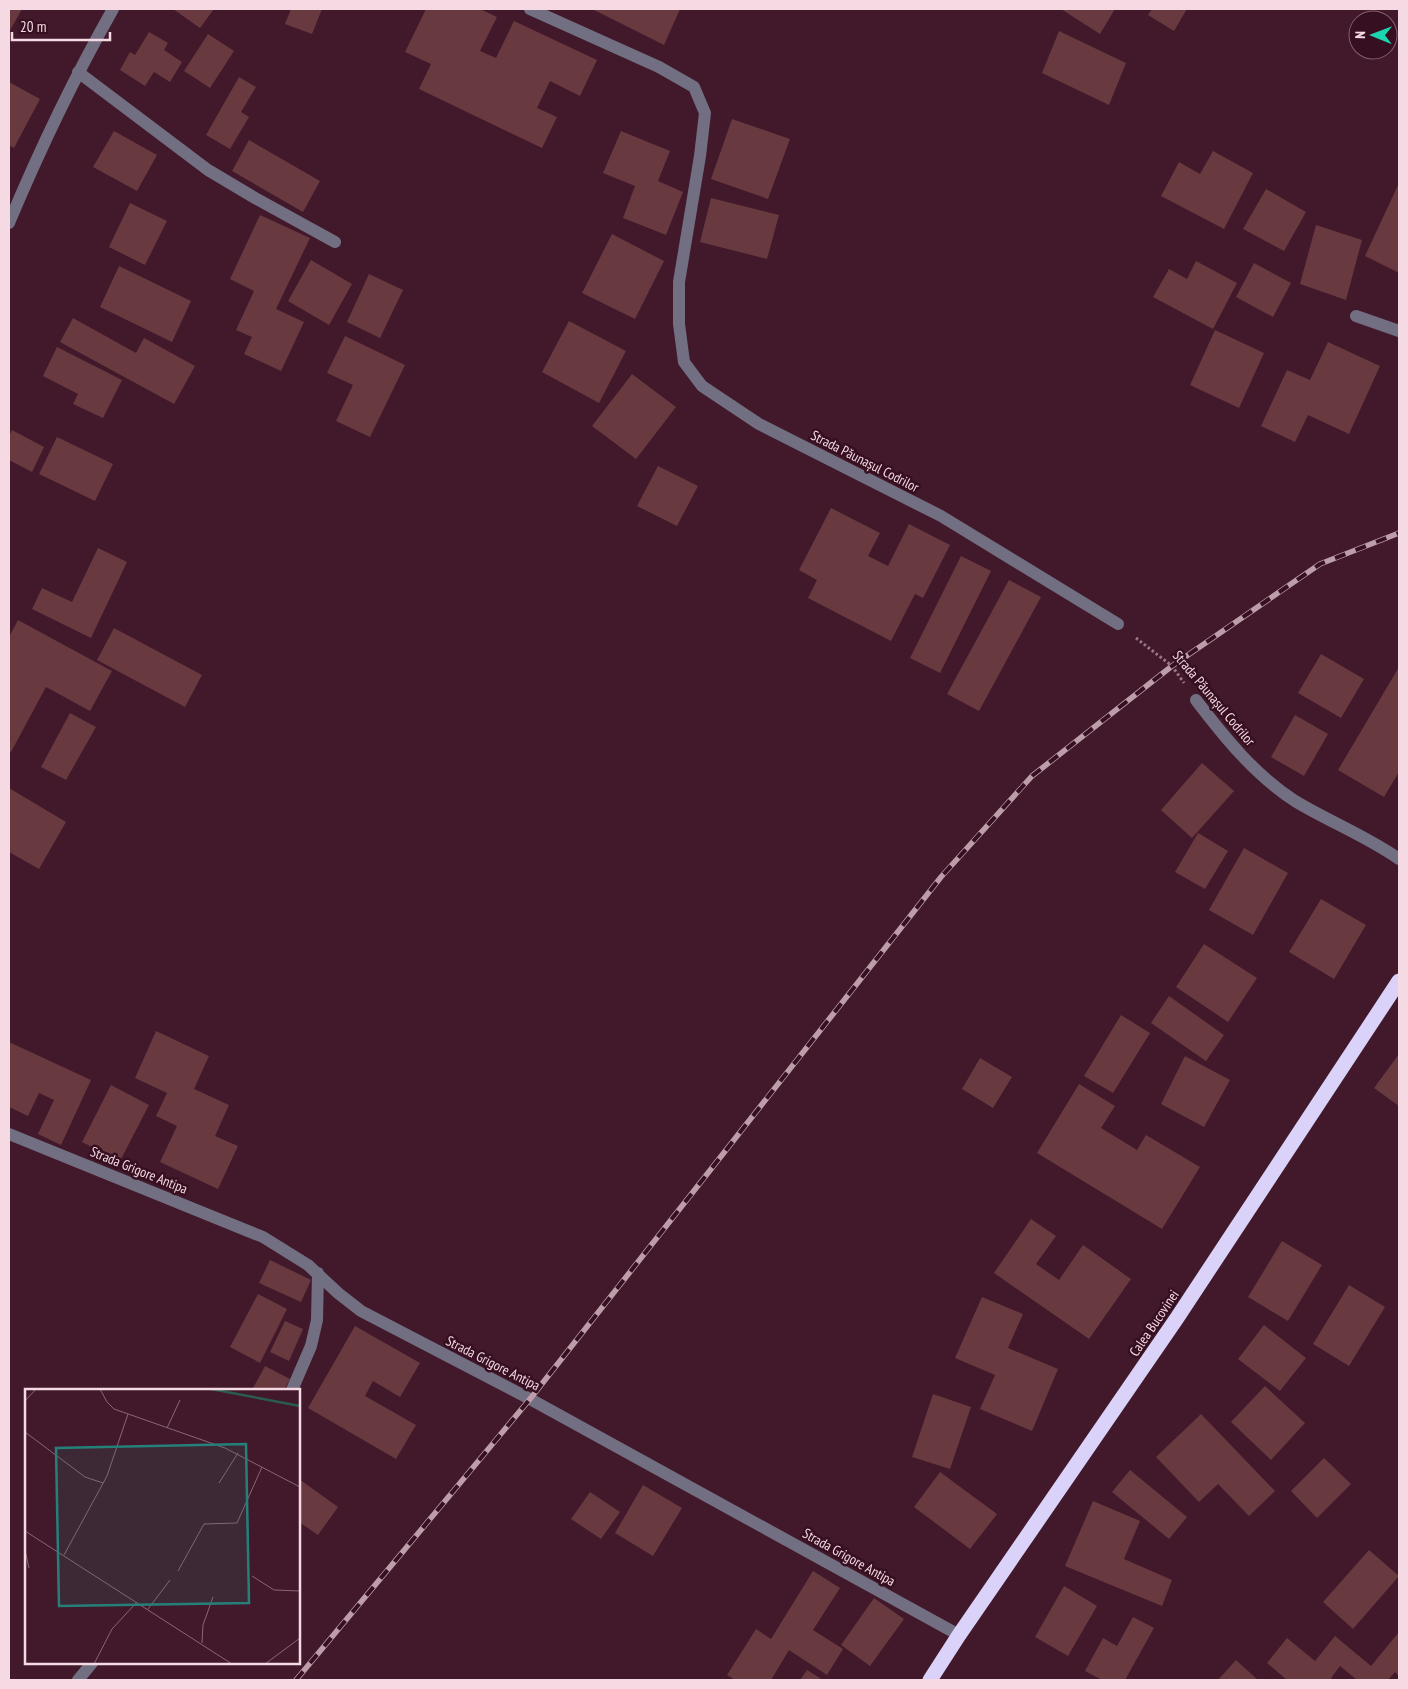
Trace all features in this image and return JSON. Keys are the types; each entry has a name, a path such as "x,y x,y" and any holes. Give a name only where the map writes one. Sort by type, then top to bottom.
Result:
{"highway":[{"name":"Calea Bucovinei","path":"930,1680 958,1635 1178,1318 1394,999 1399,980"}],"street":[{"path":"9,223 26,182 78,72 113,9"},
{"name":"Strada Păunașul Codrilor","path":"530,9 659,67 694,87 705,113 700,156 679,282 679,324 684,362 702,386 759,424 940,516 1118,624"},
{"path":"78,72 208,170 336,242"},
{"path":"1356,316 1399,331"},
{"name":"Strada Păunașul Codrilor","path":"1196,700 1218,728 1262,776 1295,800 1399,859"},
{"name":"Strada Grigore Antipa","path":"9,1134 263,1237 318,1272 338,1293 362,1311 530,1399 958,1635"},
{"path":"292,1389 311,1346 317,1320 318,1272"},
{"path":"78,1680 91,1664"}],"path":[{"name":"Strada Păunașul Codrilor","path":"1118,624 1172,666 1196,700"}],"building":[{"path":"9,9 22,9 9,32"},
{"path":"173,9 214,9 200,28"},
{"path":"291,9 322,9 312,34 285,24"},
{"path":"426,9 480,9 497,17 480,51 496,58 514,21 597,60 580,96 550,81 537,108 557,117 542,148 419,89 431,64 405,52"},
{"path":"592,9 680,9 664,45"},
{"path":"1061,9 1115,9 1100,34"},
{"path":"1152,9 1187,9 1174,31 1148,15"},
{"path":"1059,31 1126,63 1109,105 1042,73"},
{"path":"149,32 168,43 164,50 182,62 170,82 154,72 145,86 120,70 130,52 135,55"},
{"path":"208,34 234,51 210,88 184,71"},
{"path":"239,77 256,87 241,112 249,117 230,149 206,135"},
{"path":"9,82 40,99 14,148 9,145"},
{"path":"732,119 790,139 768,199 711,179"},
{"path":"114,131 157,155 137,191 93,167"},
{"path":"621,131 670,151 658,181 683,192 666,235 623,218 635,186 603,173"},
{"path":"249,140 320,181 303,212 232,171"},
{"path":"1213,151 1253,173 1224,229 1161,196 1179,162 1200,174"},
{"path":"1399,183 1399,273 1365,256"},
{"path":"1266,189 1306,212 1284,251 1243,229"},
{"path":"711,198 779,215 767,259 700,242"},
{"path":"130,203 167,221 145,265 109,247"},
{"path":"260,215 310,238 276,309 304,322 281,371 244,354 252,337 236,330 254,291 230,279"},
{"path":"1316,225 1362,240 1346,300 1300,284"},
{"path":"612,234 664,261 635,319 582,293"},
{"path":"311,260 352,284 329,325 288,301"},
{"path":"1196,261 1237,283 1213,329 1153,297 1169,269 1187,279"},
{"path":"1254,263 1291,283 1273,317 1236,297"},
{"path":"119,266 191,301 172,342 100,307"},
{"path":"369,274 403,290 380,338 347,322"},
{"path":"73,318 136,353 144,338 195,366 174,404 60,342"},
{"path":"569,321 626,351 599,403 542,372"},
{"path":"1215,330 1264,353 1239,408 1190,385"},
{"path":"345,336 405,365 370,437 336,421 353,385 327,373"},
{"path":"1328,342 1380,366 1349,434 1308,415 1295,442 1261,426 1287,370 1310,380"},
{"path":"57,347 122,380 103,418 73,404 78,394 43,376"},
{"path":"632,374 676,407 636,459 592,426"},
{"path":"12,430 44,447 32,472 9,460 9,436"},
{"path":"57,437 113,464 95,501 39,474"},
{"path":"658,466 698,486 677,526 637,506"},
{"path":"831,508 880,533 868,556 888,566 909,524 950,545 923,598 915,594 891,641 808,598 817,580 799,570"},
{"path":"98,548 127,562 91,638 32,609 42,588 72,602"},
{"path":"961,556 991,571 940,673 910,658"},
{"path":"1009,580 1041,597 979,711 947,694"},
{"path":"18,620 112,671 90,711 46,687 11,752 9,751 9,637"},
{"path":"114,628 202,675 185,707 97,660"},
{"path":"1321,654 1364,679 1341,718 1298,693"},
{"path":"1399,667 1399,772 1384,797 1338,770"},
{"path":"70,713 96,727 66,780 41,767"},
{"path":"1295,715 1328,734 1304,776 1271,757"},
{"path":"1202,763 1234,791 1192,838 1161,810"},
{"path":"9,788 66,822 39,869 9,852"},
{"path":"1198,833 1228,851 1205,889 1175,872"},
{"path":"1244,848 1288,873 1253,935 1209,910"},
{"path":"1321,899 1366,925 1334,979 1289,952"},
{"path":"1204,944 1257,978 1228,1022 1176,987"},
{"path":"1169,996 1224,1035 1206,1061 1151,1023"},
{"path":"1121,1015 1150,1033 1113,1093 1084,1076"},
{"path":"156,1031 209,1056 194,1089 229,1105 215,1136 238,1146 218,1189 160,1162 177,1126 156,1116 167,1093 135,1078"},
{"path":"9,1042 91,1080 61,1145 38,1134 54,1100 39,1093 28,1116 9,1107"},
{"path":"1399,1054 1399,1106 1374,1088"},
{"path":"1185,1056 1230,1080 1204,1127 1161,1104"},
{"path":"980,1058 1012,1077 993,1108 962,1089"},
{"path":"1079,1084 1115,1106 1101,1128 1137,1150 1146,1135 1200,1167 1162,1229 1037,1153"},
{"path":"111,1085 149,1105 120,1161 82,1142"},
{"path":"1031,1219 1056,1236 1036,1264 1059,1280 1083,1245 1131,1279 1089,1339 994,1273"},
{"path":"1282,1241 1322,1265 1288,1321 1248,1297"},
{"path":"270,1260 311,1280 301,1302 259,1283"},
{"path":"1349,1285 1385,1307 1349,1366 1313,1344"},
{"path":"258,1294 287,1309 260,1363 230,1347"},
{"path":"982,1297 1023,1314 1008,1348 1058,1369 1032,1431 980,1409 995,1375 955,1358"},
{"path":"285,1321 303,1329 289,1361 270,1352"},
{"path":"1264,1325 1306,1358 1280,1391 1238,1359"},
{"path":"355,1326 420,1363 400,1397 373,1381 365,1396 416,1425 396,1459 308,1408"},
{"path":"265,1366 290,1379 285,1389 253,1389"},
{"path":"1265,1386 1305,1423 1271,1460 1231,1422"},
{"path":"933,1394 971,1407 950,1469 912,1457"},
{"path":"1201,1414 1275,1491 1249,1516 1218,1484 1199,1502 1156,1457"},
{"path":"1324,1458 1351,1484 1317,1518 1291,1491"},
{"path":"1130,1470 1187,1517 1169,1539 1112,1492"},
{"path":"940,1472 997,1514 970,1549 914,1507"},
{"path":"300,1480 338,1507 318,1535 300,1523"},
{"path":"643,1485 682,1508 653,1556 615,1533"},
{"path":"590,1492 620,1512 601,1539 571,1519"},
{"path":"1093,1501 1140,1521 1124,1559 1172,1580 1162,1606 1065,1566"},
{"path":"1369,1550 1399,1576 1353,1629 1323,1602"},
{"path":"813,1571 840,1588 813,1630 843,1649 827,1675 789,1650 771,1680 735,1680 727,1675 756,1629 771,1639"},
{"path":"1064,1586 1097,1606 1068,1656 1035,1637"},
{"path":"874,1598 904,1619 870,1666 841,1645"},
{"path":"1133,1617 1154,1628 1125,1680 1102,1680 1085,1671 1103,1638 1117,1646"},
{"path":"1399,1632 1399,1676 1395,1672 1388,1680 1357,1680 1340,1666 1331,1678 1334,1680 1287,1680 1267,1663 1287,1638 1315,1661 1335,1636 1371,1666"},
{"path":"1236,1660 1258,1680 1218,1680"},
{"path":"807,1670 823,1680 800,1680"}],"railway":[{"path":"296,1680 530,1399 941,877 1032,776 1172,666 1320,564 1399,533"}]}
